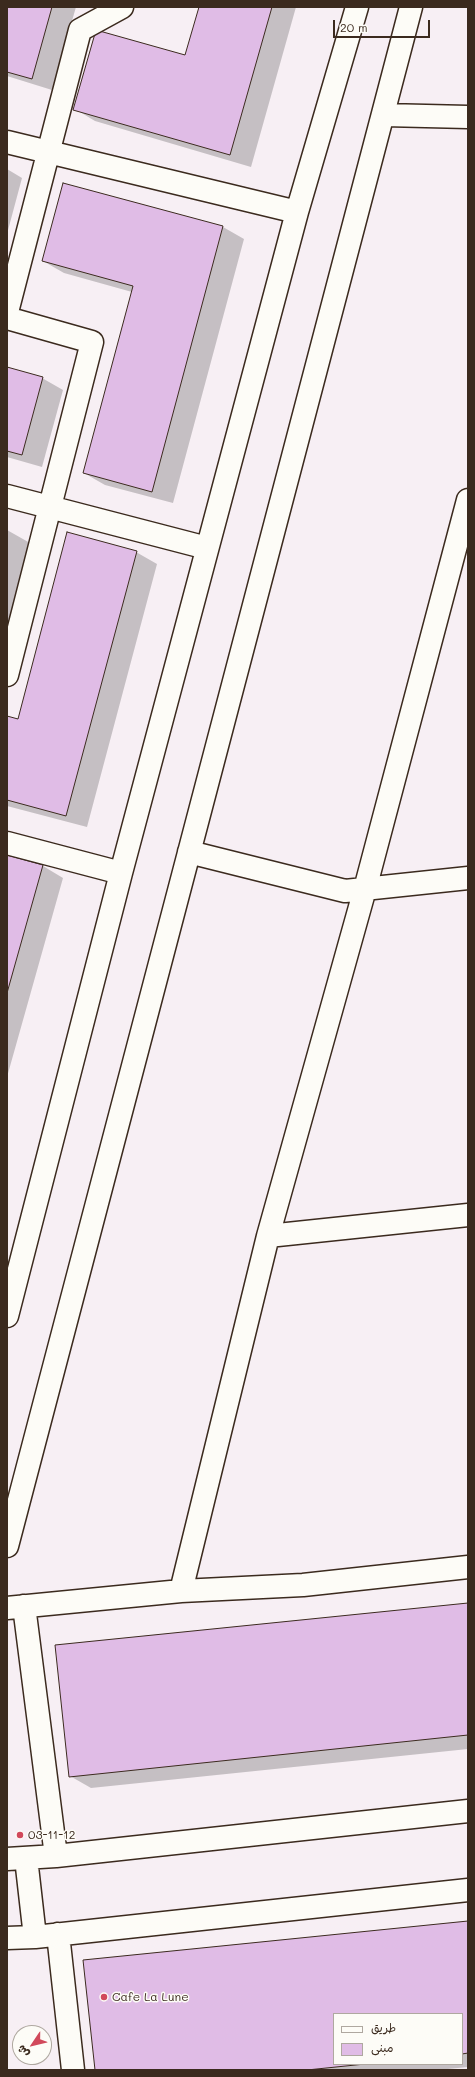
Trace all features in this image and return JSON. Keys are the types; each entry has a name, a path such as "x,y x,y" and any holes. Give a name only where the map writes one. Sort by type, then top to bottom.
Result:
{"street":[{"path":"7,312 80,30 122,7"},
{"path":"9,1302 296,212 357,7"},
{"path":"7,1546 384,115 411,7"},
{"path":"384,115 468,116"},
{"path":"7,142 296,212"},
{"path":"7,318 92,342 51,507 11,643 7,675"},
{"path":"7,496 208,548"},
{"path":"181,1591 268,1236 464,534 468,500"},
{"path":"7,843 121,874"},
{"path":"190,852 346,891 468,878"},
{"path":"268,1236 468,1215"},
{"path":"56,1856 16,1607 181,1591 303,1585 468,1567"},
{"path":"35,1937 16,1858 56,1856 468,1811"},
{"path":"7,1938 35,1937 468,1890"},
{"path":"58,1934 73,2070"}],"building":[{"path":"7,7 52,7 32,79 7,72"},
{"path":"199,7 272,7 230,155 73,110 96,30 185,55"},
{"path":"63,183 223,226 152,492 83,473 133,286 42,261"},
{"path":"7,367 43,377 22,455 7,451"},
{"path":"67,532 137,551 66,816 7,800 7,716 18,719"},
{"path":"7,855 43,865 7,993"},
{"path":"468,1603 468,1735 69,1777 55,1645"},
{"path":"468,1921 468,2053 463,2054 463,2013 333,2013 333,2065 355,2065 307,2070 95,2070 83,1960"}],"place":[{"name":"03-11-12","path":"20,1835"},
{"name":"Cafe La Lune","path":"104,1997"}]}
